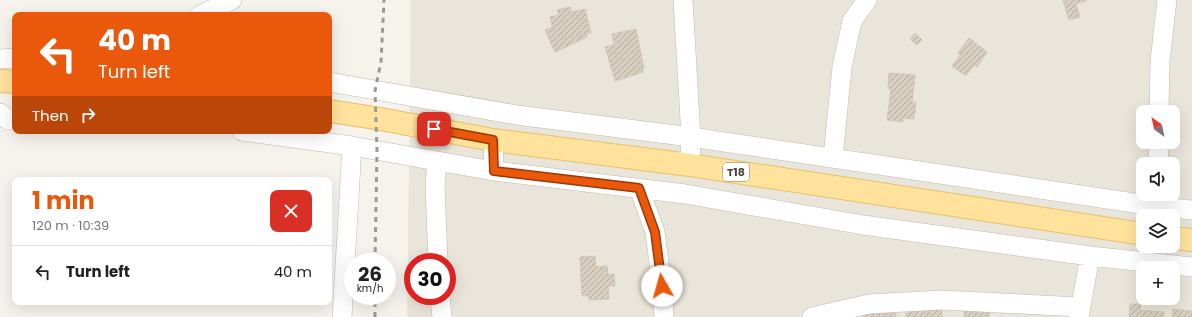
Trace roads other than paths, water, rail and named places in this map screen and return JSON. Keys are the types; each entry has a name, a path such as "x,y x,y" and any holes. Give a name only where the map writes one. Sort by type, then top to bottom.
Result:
{"main road":[{"path":"0,81 12,82"},
{"name":"T18","path":"332,111 493,140 690,166 1136,233"},
{"path":"1180,239 1192,240"}],"street":[{"path":"683,0 691,137 690,166"},
{"path":"833,158 842,67 852,21 867,0"},
{"path":"1159,105 1160,61 1167,0"},
{"path":"205,12 222,2"},
{"path":"0,59 12,58"},
{"path":"332,83 517,115 1136,197"},
{"path":"0,113 8,120 12,120"},
{"path":"264,134 352,146 494,171 685,194 863,224 1090,256 1192,267"},
{"path":"493,140 494,171"},
{"path":"342,317 352,146"},
{"path":"436,161 435,186 438,253"},
{"path":"639,188 655,232 662,286 664,317"},
{"path":"1163,201 1192,210"},
{"path":"812,317 869,304 941,300 1007,304 1079,312 1090,256"},
{"path":"441,305 442,317"}],"railway":[{"path":"375,253 377,150 375,91 381,62 384,0"},
{"path":"375,305 375,317"}]}
